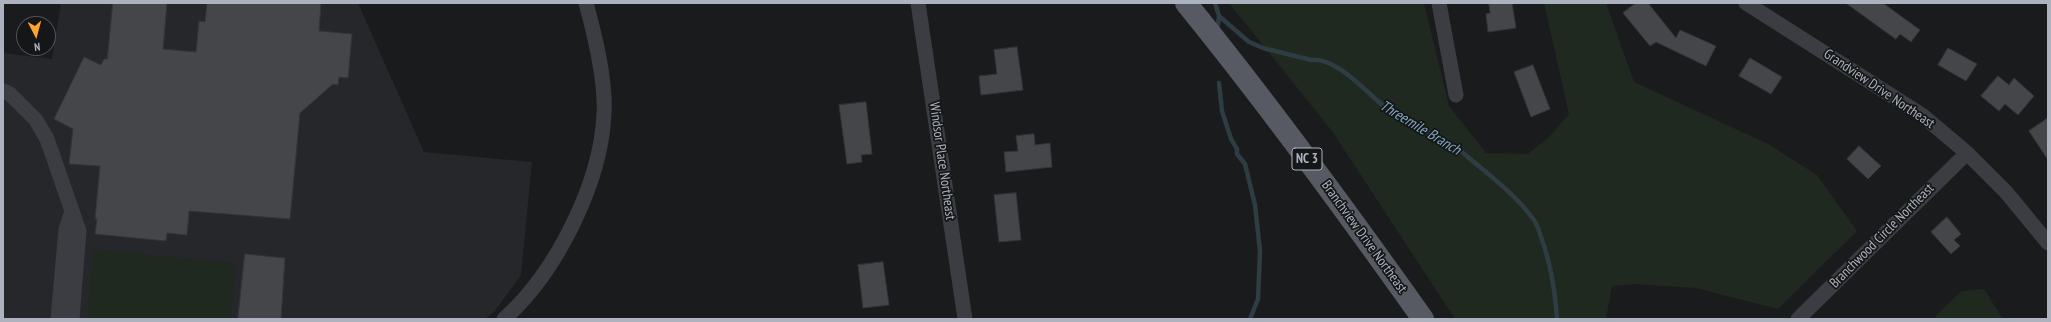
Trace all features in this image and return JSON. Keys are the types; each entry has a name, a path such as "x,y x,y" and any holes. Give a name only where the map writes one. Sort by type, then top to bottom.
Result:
{"main road":[{"name":"Branchview Drive Northeast","path":"1186,3 1345,209 1423,319"}],"street":[{"path":"504,319 516,309 550,266 580,210 592,176 604,112 599,55 586,3"},
{"name":"Windsor Place Northeast","path":"918,3 965,319"},
{"path":"1440,3 1456,95"},
{"name":"Grandview Drive Northeast","path":"1746,3 1922,115 1967,153 2006,192 2048,243"},
{"path":"3,91 10,94 32,115 47,139 80,231 72,319"},
{"name":"Branchwood Circle Northeast","path":"1798,319 1967,153"},
{"path":"58,319 66,229 72,210"}],"shaded area":[{"path":"61,3 358,3 424,152 532,162 521,275 495,311 485,319 3,319 3,53 16,55 16,56 52,59 52,56 56,56 56,34"},
{"path":"1229,3 1424,3 1449,106 1486,153 1528,154 1548,138 1569,114 1544,3 1606,3 1634,82 1768,144 1817,175 1857,231 1778,309 1696,288 1634,284 1612,286 1606,319 1455,319 1332,131"},
{"path":"93,249 236,263 231,319 87,319"},
{"path":"1984,289 2003,319 1935,319 1936,315 1962,291"}],"building":[{"path":"113,3 167,3 163,49 196,52 199,21 205,22 207,3 321,3 319,31 352,34 348,78 339,77 338,85 333,84 300,113 290,219 189,211 187,235 167,233 166,241 95,234 100,166 69,164 73,129 54,119 84,57 101,65 104,59 107,59"},
{"path":"1489,3 1512,3 1516,28 1488,32 1486,14 1490,13"},
{"path":"1636,3 1648,3 1676,38 1680,30 1716,46 1706,66 1656,42 1650,46 1623,13"},
{"path":"1846,3 1883,3 1920,30 1911,42 1900,34 1896,39"},
{"path":"1017,47 1023,90 981,95 979,76 997,74 994,50"},
{"path":"1948,48 1977,64 1966,81 1938,65"},
{"path":"1750,58 1782,77 1771,94 1739,76"},
{"path":"1533,65 1550,109 1531,117 1514,72"},
{"path":"1998,76 2009,85 2014,78 2034,96 2018,115 2005,104 1999,111 1981,96"},
{"path":"866,102 872,154 861,155 862,162 847,164 839,105"},
{"path":"2048,118 2048,160 2029,131"},
{"path":"1034,134 1035,145 1050,143 1052,167 1006,172 1004,152 1018,151 1016,136"},
{"path":"1859,146 1881,166 1868,179 1847,159"},
{"path":"1016,193 1021,240 999,242 994,195"},
{"path":"1947,217 1961,234 1954,240 1960,246 1951,254 1931,232"},
{"path":"245,254 285,258 281,319 238,319"},
{"path":"883,262 889,305 863,308 858,265"}],"waterway":[{"name":"Threemile Branch","path":"1215,3 1219,16 1249,42 1263,48 1311,60 1322,61 1334,66 1345,73 1388,110 1398,117 1457,148 1494,179 1522,205 1538,228 1550,267 1554,287 1557,319"},
{"name":"Threemile Branch","path":"1218,25 1219,16"},
{"path":"1219,83 1222,111 1231,139 1237,149 1237,154 1245,164 1255,205 1260,251 1258,299 1250,319"}]}
